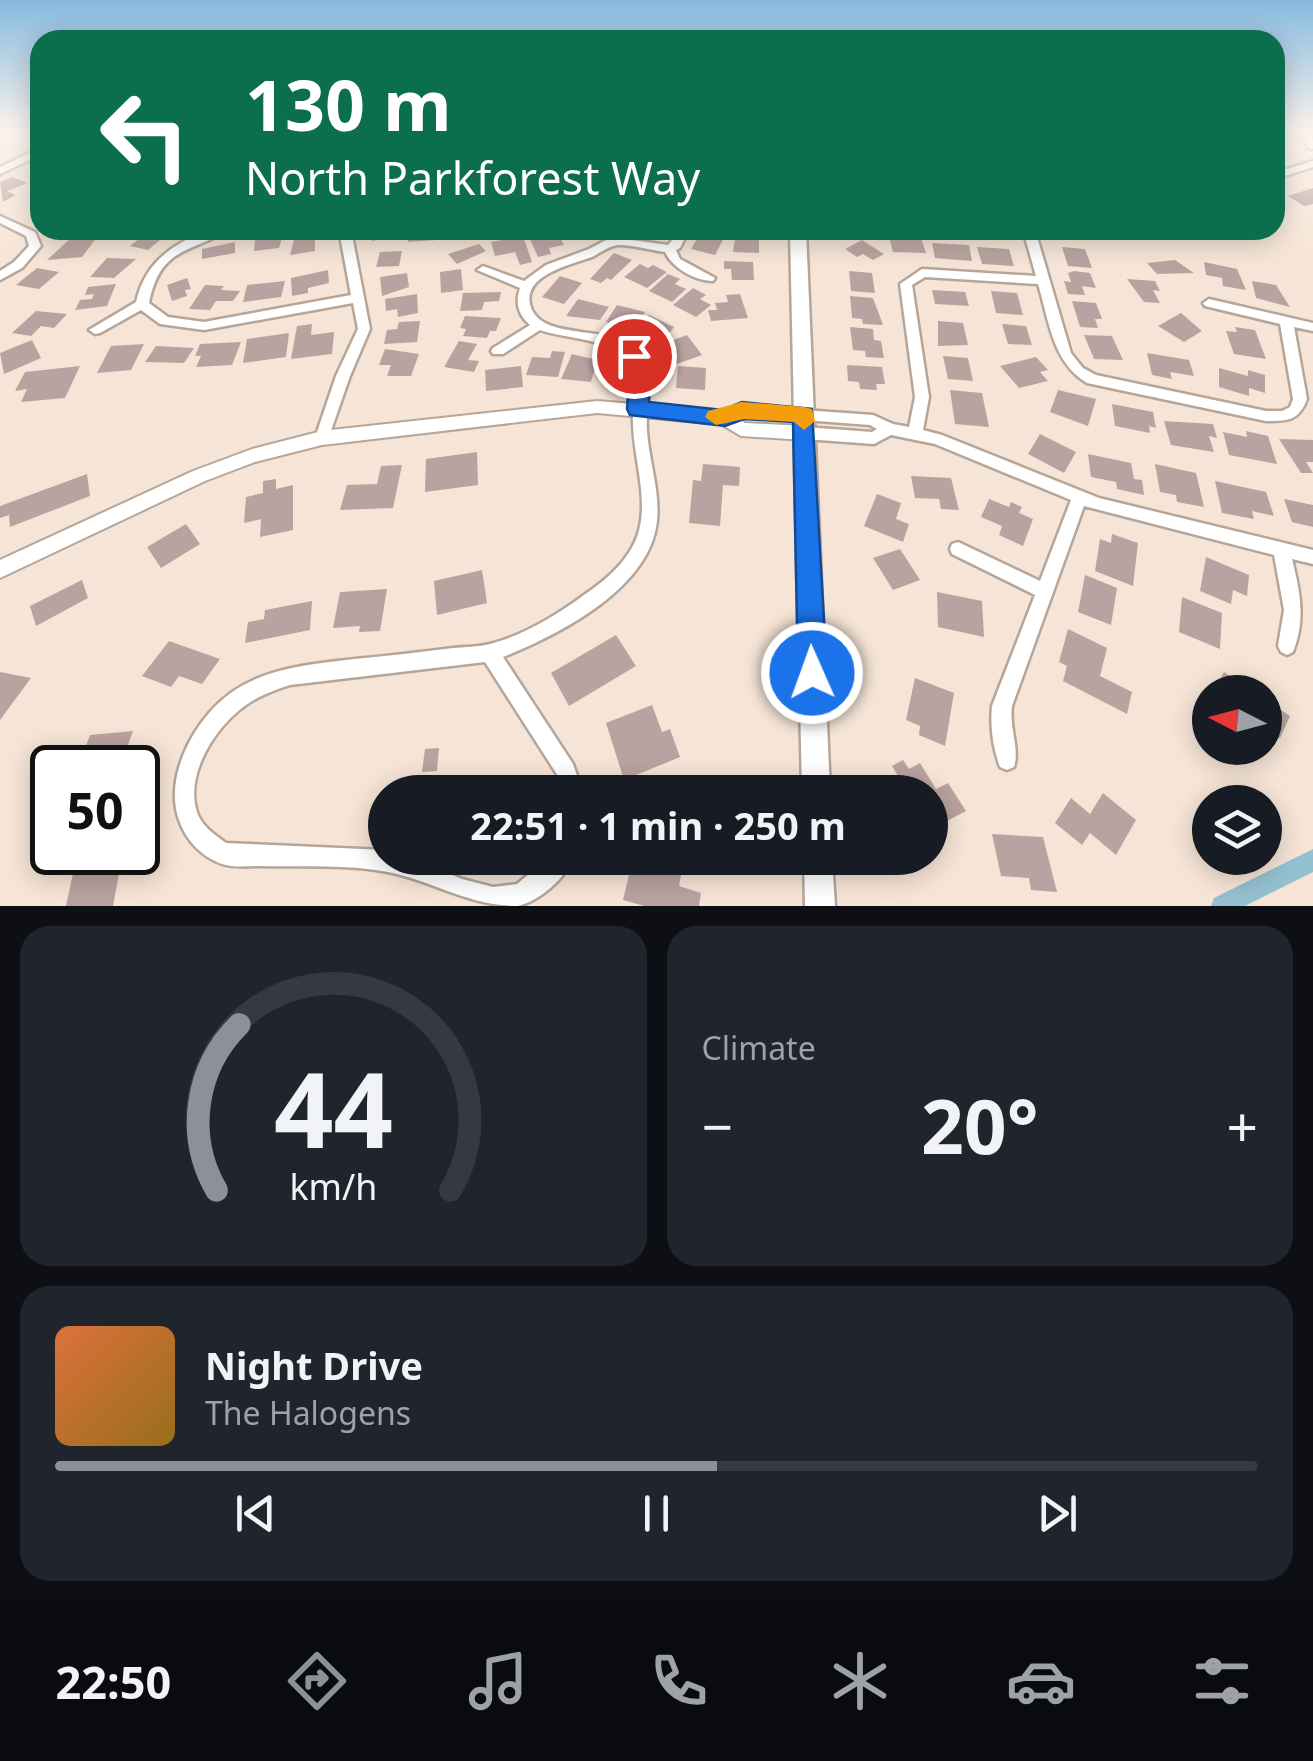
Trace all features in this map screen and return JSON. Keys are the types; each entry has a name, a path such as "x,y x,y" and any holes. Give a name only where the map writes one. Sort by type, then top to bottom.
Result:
{"main road":[{"path":"798,240 815,775"},
{"path":"819,875 820,906"}],"street":[{"path":"0,219 30,236"},
{"path":"0,276 30,254 34,240"},
{"path":"142,304 147,277 161,261 194,240"},
{"path":"322,438 343,376 363,338 347,240"},
{"path":"368,860 222,854 196,835 184,807 184,782 193,752 210,724 262,684 290,676 490,653 530,635 605,590 625,573 639,552 649,513 638,409 640,368 624,347 539,325 525,310 527,286 546,270 615,241 669,250 678,240"},
{"path":"1032,240 1065,354 1078,371 1108,384 1284,416 1296,410 1300,399 1286,321"},
{"path":"669,250 675,261 709,278"},
{"path":"483,270 527,286"},
{"path":"914,432 922,397 905,292 912,277 936,273 1042,280"},
{"path":"142,304 165,320 204,326 359,298"},
{"path":"1209,302 1313,327"},
{"path":"96,330 142,304"},
{"path":"498,352 539,325"},
{"path":"0,569 234,462 322,438 582,408 725,418 741,429 873,420 888,429 914,432 1078,499 1313,558"},
{"path":"1007,760 1000,722 1002,706 1078,499"},
{"path":"958,548 1044,592"},
{"path":"1282,550 1294,610 1294,626 1286,646"},
{"path":"490,653 568,775"},
{"path":"429,875 476,896 510,897 547,875"}],"building":[{"path":"12,177 27,183 7,191 16,195 3,202 0,182"},
{"path":"1313,188 1313,204 1304,206 1288,196"},
{"path":"69,240 95,240 82,257 47,260"},
{"path":"138,240 160,240 148,250 130,246"},
{"path":"255,240 281,240 279,248 254,251"},
{"path":"294,240 315,240 315,251 290,255"},
{"path":"524,240 532,262 520,265 515,252 495,256 491,242"},
{"path":"530,240 562,240 564,245 549,248 551,254 538,257"},
{"path":"696,240 723,240 715,255 691,249"},
{"path":"735,240 759,240 759,253 733,252"},
{"path":"862,240 884,254 873,260 863,254 857,257 845,249"},
{"path":"890,240 922,240 926,253 893,252"},
{"path":"235,242 235,253 202,259 202,249"},
{"path":"932,243 969,245 972,261 935,258"},
{"path":"479,244 486,251 457,264 448,254"},
{"path":"977,247 1009,249 1014,266 982,264"},
{"path":"1062,247 1085,249 1092,268 1068,266"},
{"path":"402,251 399,266 376,267 380,252"},
{"path":"614,253 632,260 611,280 607,278 601,283 590,279"},
{"path":"107,258 136,259 114,278 90,277"},
{"path":"1175,260 1194,273 1157,274 1147,263"},
{"path":"724,261 753,262 754,280 732,280 731,269 724,269"},
{"path":"1204,262 1237,269 1246,290 1223,286 1222,278 1206,275"},
{"path":"640,264 667,272 647,288 624,277"},
{"path":"37,268 59,272 39,289 16,285"},
{"path":"461,269 463,290 441,293 440,272"},
{"path":"328,270 329,283 292,296 291,278"},
{"path":"849,271 872,273 875,293 851,291"},
{"path":"407,273 409,287 382,296 380,277"},
{"path":"1068,273 1090,273 1096,288 1082,286 1085,295 1068,294 1064,281 1071,282"},
{"path":"668,274 680,279 675,284 686,289 672,302 649,291"},
{"path":"560,276 582,283 564,304 542,297"},
{"path":"187,278 191,289 185,290 187,296 172,301 167,285"},
{"path":"1127,279 1155,281 1160,291 1153,290 1160,303 1144,302"},
{"path":"285,281 281,297 243,302 247,285"},
{"path":"1252,281 1276,285 1290,307 1256,298"},
{"path":"116,284 107,306 75,310 80,300 92,299 94,294 85,295 88,287"},
{"path":"205,285 240,291 233,301 216,301 210,310 189,309"},
{"path":"693,288 706,295 700,299 711,305 696,317 673,305"},
{"path":"932,290 965,292 969,306 935,304"},
{"path":"991,291 1017,293 1023,315 996,313"},
{"path":"501,292 499,301 484,302 482,310 460,311 463,293"},
{"path":"417,294 418,313 398,317 397,309 386,311 385,299"},
{"path":"740,294 748,318 711,321 708,310 717,310 715,303 728,302 726,295"},
{"path":"850,296 873,298 883,325 863,324 862,319 852,318"},
{"path":"578,299 609,307 600,320 566,316"},
{"path":"1072,301 1096,303 1102,319 1095,319 1098,328 1080,327"},
{"path":"617,305 645,312 635,329 606,322"},
{"path":"36,311 67,314 54,328 41,326 31,336 12,333"},
{"path":"1181,313 1202,331 1184,342 1158,326"},
{"path":"649,315 674,327 661,345 646,340 651,333 639,330"},
{"path":"465,316 501,318 496,331 490,331 487,338 463,336 466,329 460,328"},
{"path":"420,321 417,342 384,344 387,330 397,329 399,322"},
{"path":"938,321 963,323 968,345 938,346"},
{"path":"312,324 311,335 334,332 332,354 291,359 297,326"},
{"path":"1002,324 1026,326 1032,345 1008,344"},
{"path":"850,327 873,329 874,340 881,341 884,358 866,357 865,351 853,350"},
{"path":"1235,327 1255,330 1266,359 1234,354 1226,331 1237,332"},
{"path":"289,333 286,357 243,363 247,339"},
{"path":"687,335 702,355 677,364 662,344"},
{"path":"1084,335 1112,336 1123,360 1094,359"},
{"path":"32,340 41,358 4,374 0,353"},
{"path":"459,341 477,344 468,360 479,361 474,372 444,367"},
{"path":"241,342 232,365 196,367 201,356 195,356 200,344"},
{"path":"144,344 131,370 97,373 111,346"},
{"path":"156,346 194,348 184,363 145,362"},
{"path":"385,349 419,354 411,376 387,376 391,365 379,365"},
{"path":"552,351 565,352 558,377 526,375 532,357 550,358"},
{"path":"1147,353 1189,360 1194,376 1170,372 1172,379 1152,375"},
{"path":"572,354 597,360 591,382 561,379"},
{"path":"943,356 968,358 973,381 948,379"},
{"path":"1036,357 1048,370 1040,372 1048,381 1019,388 1000,366"},
{"path":"847,365 882,367 885,384 876,384 877,390 860,389 859,382 848,381"},
{"path":"80,366 65,398 21,402 27,389 15,391 25,372"},
{"path":"521,366 523,387 486,391 485,370"},
{"path":"678,366 706,368 705,390 676,388"},
{"path":"1219,368 1248,376 1248,370 1265,375 1265,393 1249,388 1249,396 1219,387"},
{"path":"950,390 982,393 989,427 955,424"},
{"path":"1058,390 1096,399 1088,426 1050,412"},
{"path":"1112,404 1153,412 1156,428 1149,426 1150,433 1115,426"},
{"path":"1164,421 1213,424 1217,438 1209,436 1214,452 1171,445"},
{"path":"1246,431 1268,436 1277,464 1229,455 1223,432 1247,437"},
{"path":"1040,434 1076,452 1064,473 1028,454"},
{"path":"1279,439 1313,440 1313,462 1306,462 1313,473 1301,473"},
{"path":"477,452 478,485 425,492 426,459"},
{"path":"1088,454 1131,463 1134,479 1142,480 1144,495 1117,489 1116,482 1091,477"},
{"path":"703,464 740,467 739,486 723,485 720,526 689,523 693,480 701,481"},
{"path":"1155,464 1196,473 1204,507 1177,502 1176,495 1160,492"},
{"path":"402,465 393,508 340,510 347,485 377,484 381,466"},
{"path":"87,474 90,496 10,527 9,515 0,518 0,506"},
{"path":"911,476 951,478 959,510 941,509 939,499 915,498"},
{"path":"276,479 276,489 293,485 293,530 260,537 261,519 244,523 246,497 263,493 263,481"},
{"path":"1215,481 1266,492 1274,516 1252,511 1254,519 1222,513"},
{"path":"877,494 901,503 896,519 909,524 903,542 864,526"},
{"path":"989,499 1009,507 1011,502 1022,507 1019,513 1033,519 1023,546 999,535 1002,526 981,517"},
{"path":"1284,499 1313,505 1313,527 1292,522"},
{"path":"186,524 200,544 161,568 147,547"},
{"path":"1112,534 1138,543 1133,586 1095,571 1100,539 1111,543"},
{"path":"900,549 920,580 893,590 873,558"},
{"path":"1206,557 1249,575 1247,596 1233,590 1231,604 1200,591"},
{"path":"482,570 487,603 437,615 434,581"},
{"path":"1085,575 1117,588 1111,625 1078,612"},
{"path":"82,580 88,598 36,626 30,606"},
{"path":"387,589 380,631 359,632 360,626 333,628 340,592"},
{"path":"937,592 982,601 984,637 938,627"},
{"path":"1182,597 1222,613 1220,649 1179,632"},
{"path":"312,601 310,630 245,643 248,622 264,619 265,610"},
{"path":"1068,629 1107,648 1100,676 1132,692 1127,714 1063,681 1067,666 1059,662"},
{"path":"616,635 636,666 569,706 551,673"},
{"path":"169,641 220,659 202,684 179,676 171,687 142,676"},
{"path":"0,672 31,678 0,720"},
{"path":"915,678 954,693 945,746 919,735 920,726 906,720"},
{"path":"652,705 662,732 670,729 680,757 636,775 622,775 606,723"},
{"path":"1282,711 1290,716 1282,734"},
{"path":"133,731 128,745 86,745 90,735"},
{"path":"439,748 437,771 422,772 425,749"},
{"path":"903,760 909,769 920,763 927,775 898,775 892,766"},
{"path":"948,783 966,811 948,820"},
{"path":"1103,793 1136,820 1116,855 1090,833 1082,845 1055,823 1071,798 1090,814"},
{"path":"992,834 1043,837 1057,892 1031,890 1029,878 1001,876"},
{"path":"73,875 119,875 113,906 66,906"},
{"path":"629,875 681,875 679,886 701,893 699,906 644,906 623,900"}],"waterway":[{"path":"1222,906 1313,860"}],"slow traffic":[{"path":"716,417 725,418 742,410 804,415 804,421"}],"route":[{"path":"634,356 640,368 638,409 725,418 742,410 804,415 812,673"}]}
